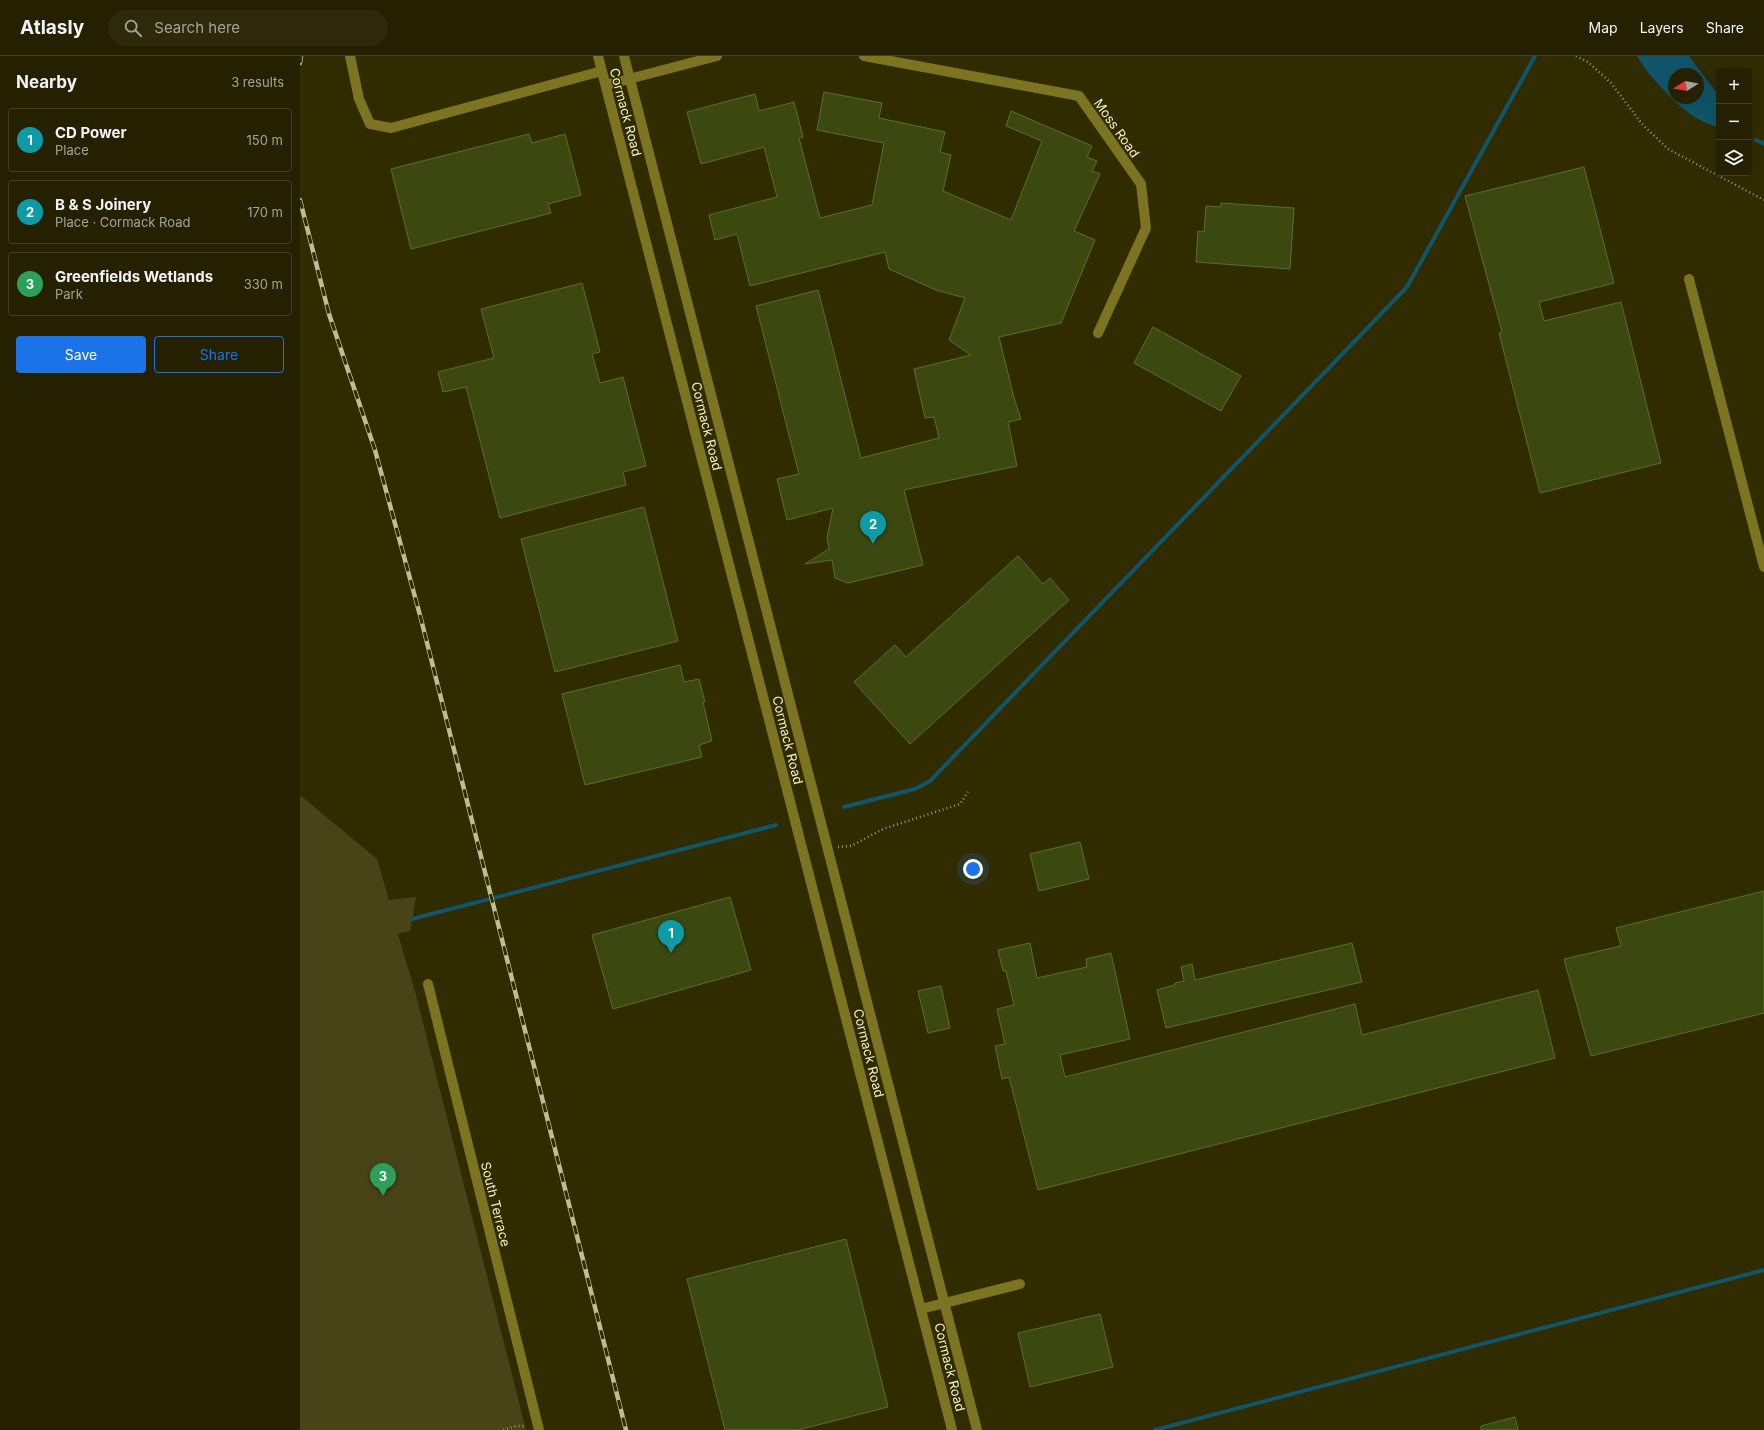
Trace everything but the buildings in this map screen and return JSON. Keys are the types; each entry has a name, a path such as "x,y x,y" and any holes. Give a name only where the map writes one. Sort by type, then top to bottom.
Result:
{"street":[{"path":"350,56 359,99 370,124 391,128 602,71"},
{"name":"Cormack Road","path":"598,56 952,1430"},
{"name":"Cormack Road","path":"624,56 977,1430"},
{"path":"606,85 717,56"},
{"name":"Moss Road","path":"864,56 1079,96 1141,184 1146,228 1098,333"},
{"path":"1689,279 1764,566"},
{"name":"South Terrace","path":"428,984 539,1429"},
{"path":"921,1309 1020,1284"}],"path":[{"path":"1576,56 1588,62 1611,83 1642,124 1668,149 1764,200"},
{"path":"827,848 851,846 883,829 960,804 968,792"},
{"path":"503,1430 516,1426 539,1429"}],"shaded area":[{"path":"300,795 377,859 389,900 416,897 410,931 398,934 416,995 526,1430 300,1430"}],"water":[{"path":"1637,56 1689,56 1698,68 1668,68 1668,94 1656,82"},
{"path":"1704,76 1716,92 1716,127 1696,118 1678,104 1704,104"}],"waterway":[{"path":"844,807 915,789 930,781 1407,287 1535,56"},
{"path":"1756,140 1764,144"},
{"path":"412,919 776,825"},
{"path":"1155,1430 1764,1270"}],"railway":[{"path":"300,63 301,56"},
{"path":"300,200 329,314 375,450 421,619 626,1430"}],"place":[{"name":"B & S Joinery","path":"873,544"},
{"name":"CD Power","path":"671,953"},
{"name":"Greenfields Wetlands","path":"383,1196"}]}
